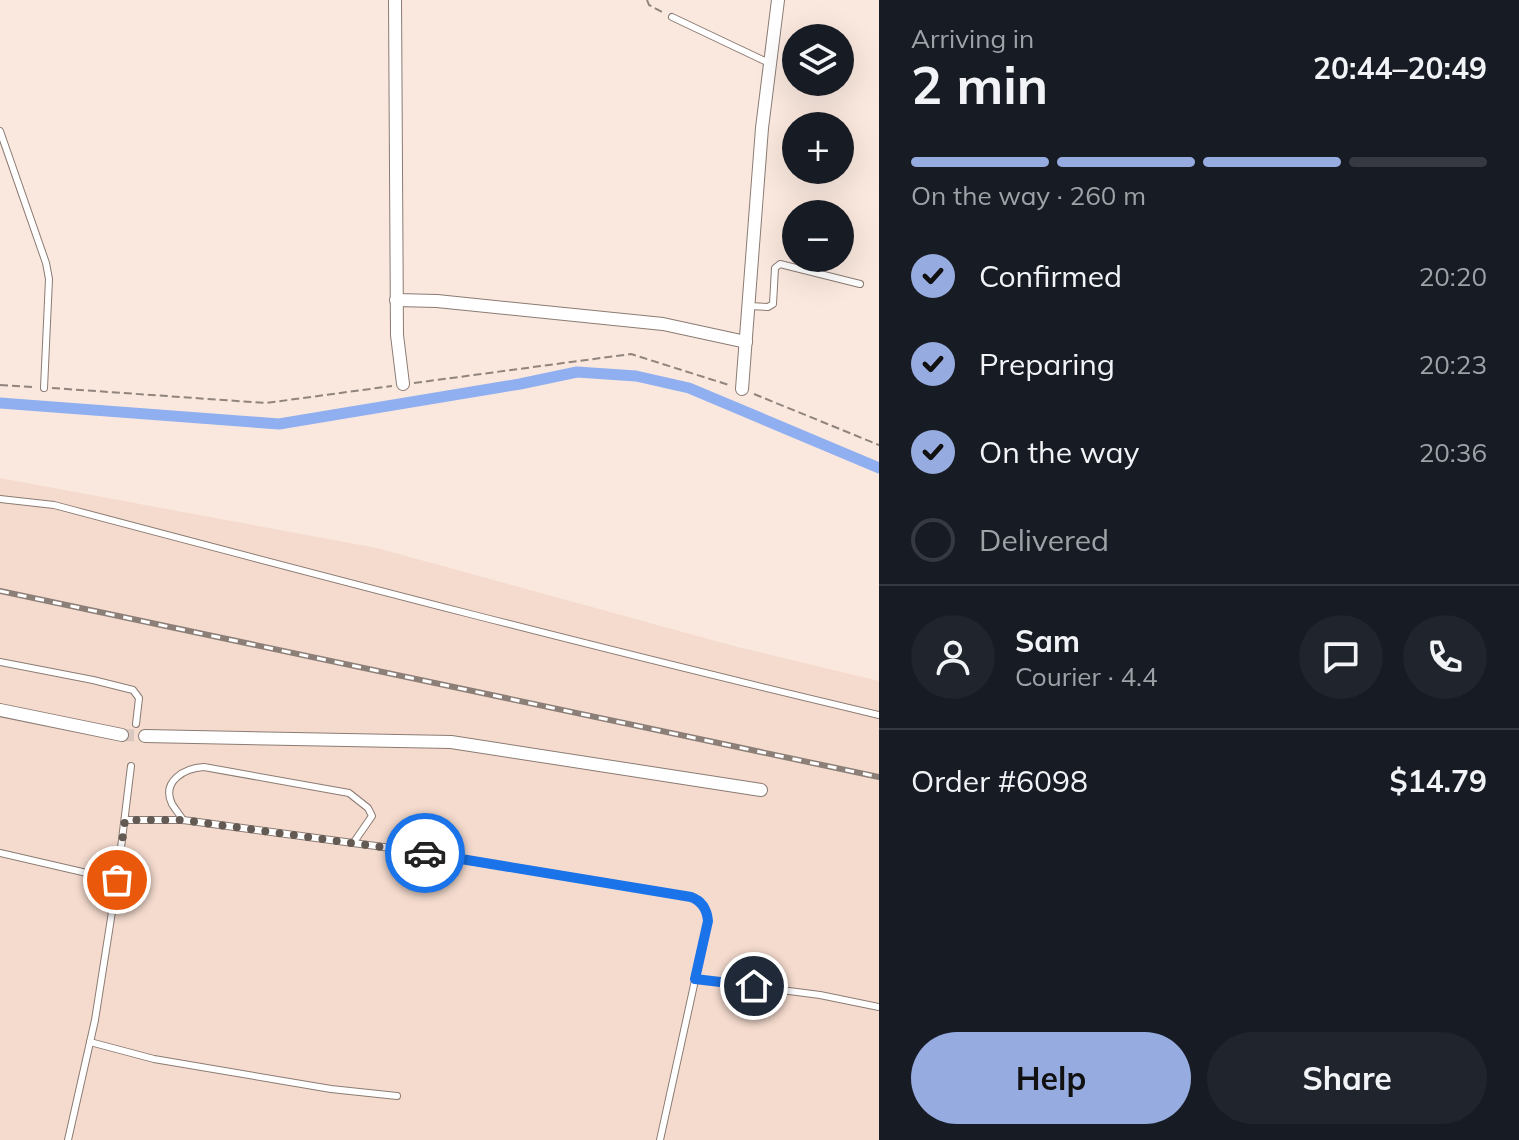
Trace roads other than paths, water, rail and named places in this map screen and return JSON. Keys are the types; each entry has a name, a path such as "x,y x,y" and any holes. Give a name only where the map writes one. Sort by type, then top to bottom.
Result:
{"street":[{"path":"395,0 396,300 403,384"},
{"path":"742,389 762,128 778,0"},
{"path":"396,300 437,301 663,324 746,342"},
{"path":"0,710 122,735"},
{"path":"145,736 451,742 761,790"}],"lane":[{"path":"672,17 769,63"},
{"path":"0,131 46,263 49,295 44,388"},
{"path":"749,306 768,307 773,304 775,268 780,264 860,284"},
{"path":"0,499 54,505 427,604 879,715"},
{"path":"0,662 133,690 139,698 136,724"},
{"path":"68,1140 90,1042 117,880 131,766"},
{"path":"183,820 172,804 169,794 171,785 183,771 204,767 349,793 368,808 372,816 353,843"},
{"path":"125,820 183,820 422,852 697,900 707,912 708,921 660,1140"},
{"path":"0,853 117,880"},
{"path":"695,979 820,995 879,1007"},
{"path":"90,1042 154,1059 331,1089 397,1096"}],"waterway":[{"path":"0,403 279,424 577,372 636,376 689,388 879,468"}],"tunnel":[{"path":"122,735 145,736"}],"railway":[{"path":"0,591 879,777"}]}
